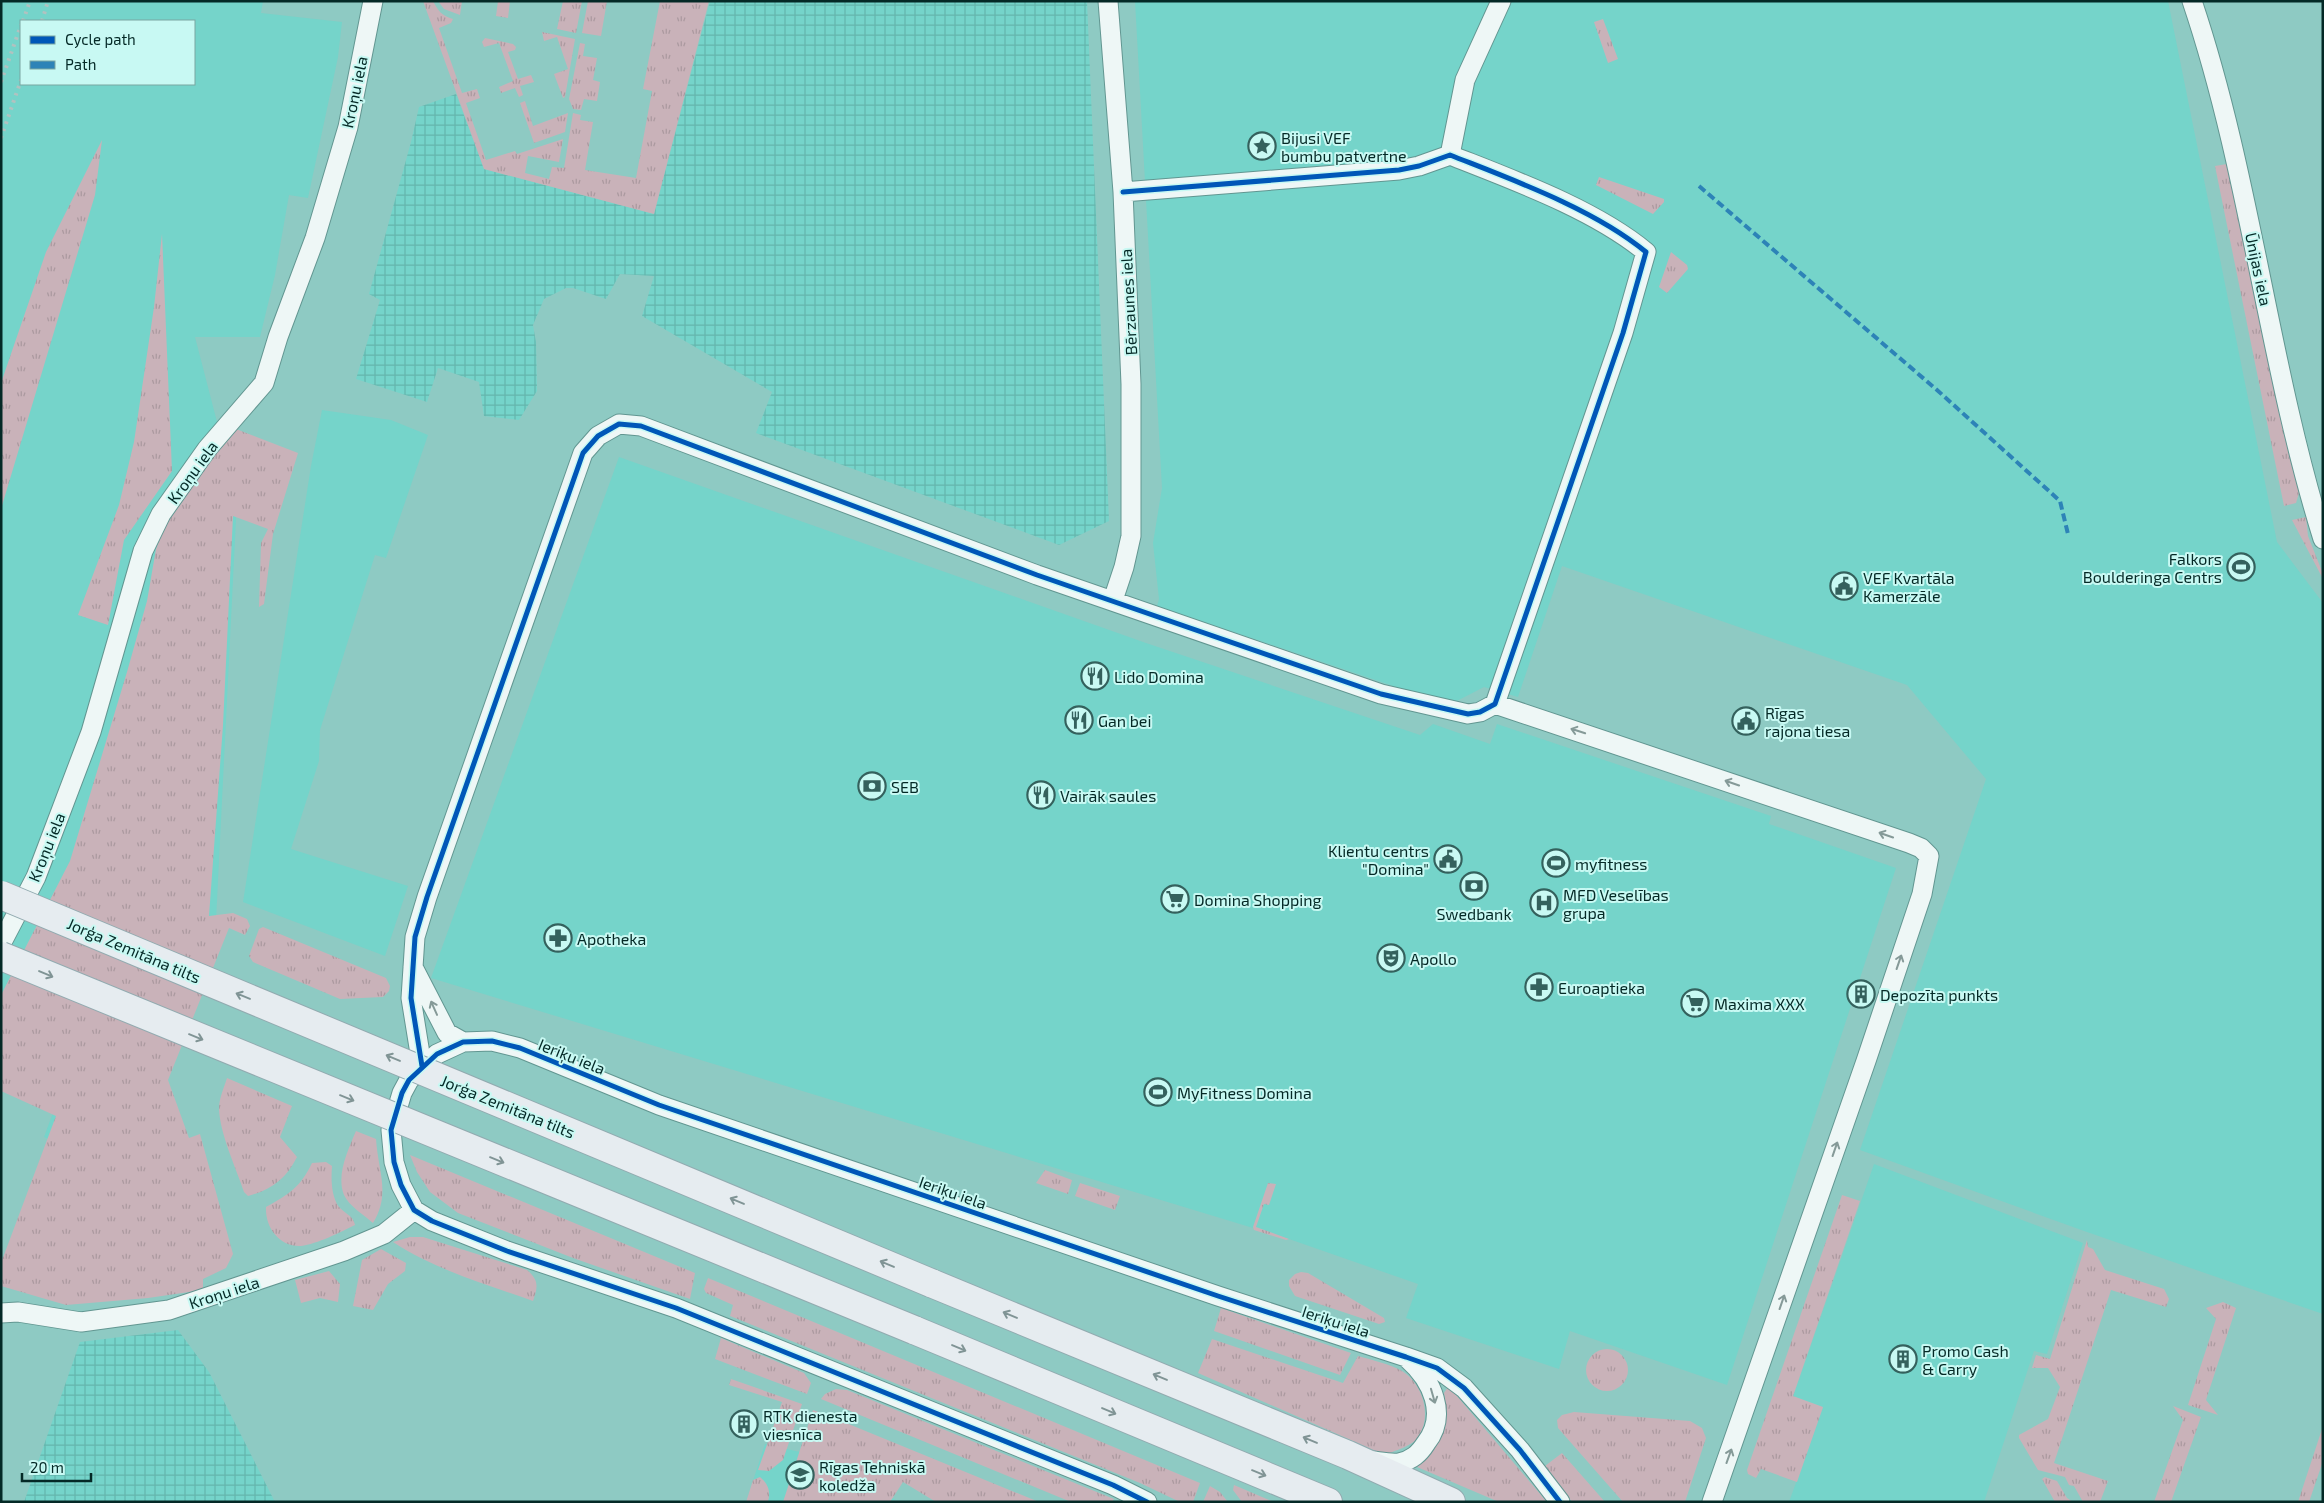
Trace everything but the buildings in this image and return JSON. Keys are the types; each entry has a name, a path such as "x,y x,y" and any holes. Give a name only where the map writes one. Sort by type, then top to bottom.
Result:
{"main road":[{"name":"Jorģa Zemitāna tilts","path":"1,895 932,1283"},
{"path":"1,956 914,1330 1328,1502"},
{"name":"Ieriķu iela","path":"932,1283 1348,1456 1451,1502"}],"street":[{"name":"Kroņu iela","path":"1,944 36,877 91,732 143,551 161,514 207,449 264,383 278,336 315,238 348,127 373,1"},
{"name":"Bērzaunes iela","path":"1108,1 1123,192 1132,384 1131,536 1124,567 1113,600"},
{"path":"1450,155 1465,80 1501,1"},
{"name":"Ūnijas iela","path":"2192,1 2204,36 2235,158 2294,429 2323,539"},
{"path":"422,1066 411,998 415,937 426,897 583,453 598,436 619,424 641,426 1028,571 1381,694 1468,714 1480,712 1495,704 1623,333 1646,252 1632,241 1574,208 1450,155 1419,166 1399,170 1123,192"},
{"path":"1495,704 1909,842 1921,848 1929,856 1922,894 1712,1502"},
{"path":"413,967 447,1033 463,1042"},
{"name":"Ieriķu iela","path":"414,1210 401,1185 394,1162 391,1130 402,1093 409,1080 437,1054 463,1042 492,1041 520,1048 659,1105 1437,1368 1464,1388 1520,1450 1560,1502"},
{"name":"Kroņu iela","path":"1,1300 10,1312 81,1322 169,1310 295,1269 369,1241 390,1230 414,1210"},
{"path":"414,1210 432,1221 508,1251 676,1308 1114,1485 1147,1502"},
{"name":"Ieriķu iela","path":"1348,1456 1374,1462 1398,1463 1416,1456 1431,1437 1438,1413 1430,1384 1421,1370 1406,1357"}],"shaded area":[{"path":"1,1 263,1 261,13 342,22 338,57 308,198 289,195 275,275 260,337 195,337 237,499 216,921 161,1074 173,1198 44,1137 84,1029 1,993"},
{"path":"710,1 1087,1 1109,521 1059,545 756,433 772,392 642,316 654,276 620,274 606,299 573,288 566,288 544,299 533,325 536,342 537,391 519,420 484,416 479,382 438,368 427,402 356,379 380,300 369,294 419,107 456,94 484,169 654,214"},
{"path":"1135,1 2168,1 2277,542 2323,603 2323,1314 2087,1232 1860,1150 1986,779 1907,685 1562,566 1518,697 1484,687 1449,705 1157,606 1159,599 1153,543 1162,488"},
{"path":"322,410 391,420 428,435 386,558 375,555 320,730 319,761 291,849 408,886 385,956 243,902 311,466"},
{"name":"Domina Shopping","path":"619,457 1146,643 1420,735 1433,724 1490,744 1497,724 1771,816 1769,824 1896,868 1727,1385 1570,1331 1559,1369 1406,1318 1418,1284 1289,1239 431,978"},
{"name":"Promo Cash & Carry","path":"1874,1164 2083,1243 2047,1354 2034,1351 1984,1502 1789,1502 1823,1408 1793,1397"},
{"path":"178,1330 209,1372 275,1502 24,1502 80,1342"},
{"name":"Rīgas Tehniskā koledža","path":"765,1444 800,1452 896,1500 746,1502"}],"green space":[{"path":"423,1 433,1 441,13 453,19 451,23 439,28 462,93 477,89 480,98 466,103 486,160 515,151 517,154 563,139 559,162 528,156 525,173 549,179 552,167 564,168 573,113 581,115 580,120 593,122 585,170 636,178 652,91 643,89 660,1 709,1 654,214 484,169"},
{"path":"438,1 462,1 460,15 444,9"},
{"path":"498,1 510,1 508,18 496,16"},
{"path":"563,1 582,1 576,33 557,29"},
{"path":"588,1 607,1 601,36 582,33"},
{"path":"1603,19 1618,59 1608,63 1594,22"},
{"path":"542,32 575,39 565,97 563,98 554,74 568,69 557,37 544,41"},
{"path":"485,38 513,44 516,47 515,50 508,52 518,79 531,75 534,82 520,86 523,95 519,97 515,88 501,93 499,87 513,81 499,43 484,47 482,42"},
{"path":"580,43 585,44 583,56 597,58 593,80 600,82 597,101 584,99 581,110 573,109 569,99"},
{"path":"525,101 533,126 568,113 565,132 534,143 520,103"},
{"path":"102,140 95,195 1,509 1,383 46,252"},
{"path":"2227,164 2299,493 2296,503 2284,506 2215,166"},
{"path":"1599,177 1664,199 1664,202 1653,214 1596,185"},
{"path":"162,234 172,471 124,540 108,625 78,615 119,505 134,442 154,307"},
{"path":"1671,252 1687,265 1688,269 1667,293 1659,287"},
{"path":"236,429 298,453 273,534 264,604 259,607 261,543 268,529 233,516 223,725 209,916 233,913 247,919 250,926 245,935 229,928 168,1080 189,1138 200,1134 233,1254 226,1268 203,1279 203,1290 148,1298 66,1305 1,1286 1,1263 56,1116 1,1091 1,995 70,861 147,601 156,549 163,528 207,462"},
{"path":"2306,517 2308,536 2323,574 2323,579 2292,520"},
{"path":"263,927 386,978 390,986 389,991 383,997 340,999 253,962 249,956 259,929"},
{"path":"227,1078 292,1106 280,1137 297,1157 288,1172 277,1183 248,1196 244,1192 229,1151 220,1119 220,1101"},
{"path":"356,1131 376,1139 382,1192 381,1202 373,1223 349,1203 342,1187 341,1179 344,1163"},
{"path":"410,1155 695,1273 690,1299 573,1258 458,1213 430,1192 417,1172"},
{"path":"326,1162 332,1166 332,1187 336,1203 352,1219 355,1225 307,1245 301,1246 286,1243 271,1228 266,1214 266,1207 293,1190 308,1172 312,1163"},
{"path":"1045,1170 1072,1180 1068,1194 1036,1183"},
{"path":"1080,1183 1120,1196 1115,1210 1075,1196"},
{"path":"1268,1183 1276,1184 1269,1205 1264,1204 1256,1227 1289,1239 1286,1240 1254,1230 1253,1227"},
{"path":"1842,1195 1860,1201 1793,1396 1823,1407 1797,1482 1761,1469 1756,1478 1748,1474 1747,1470"},
{"path":"410,1237 423,1237 527,1270 534,1277 536,1284 533,1301 426,1261 393,1242"},
{"path":"2087,1240 2088,1247 2093,1249 2105,1270 2164,1289 2169,1299 2166,1307 2111,1290 2054,1463 2108,1481 2100,1502 2083,1502 2074,1486 2069,1485 2065,1477 2038,1470 2019,1438 2019,1435 2048,1419 2060,1387 2048,1368 2032,1368 2036,1355 2050,1359"},
{"path":"381,1249 406,1263 405,1271 388,1284 373,1310 353,1306 362,1260"},
{"path":"329,1271 340,1284 338,1302 320,1298 301,1303 295,1280"},
{"path":"1301,1272 1308,1273 1384,1318 1385,1322 1379,1324 1295,1296 1289,1286 1289,1280 1295,1274"},
{"path":"708,1278 1200,1483 1193,1502 1180,1502 1140,1483 730,1316 733,1305 706,1293 704,1289"},
{"path":"2223,1302 2236,1308 2206,1400 2218,1415 2188,1405 2216,1319 2206,1308"},
{"path":"1221,1308 1351,1353 1340,1375 1214,1331"},
{"path":"721,1338 804,1373 811,1383 807,1394 715,1359"},
{"path":"1212,1339 1343,1383 1358,1356 1392,1366 1409,1377 1420,1392 1425,1410 1423,1428 1413,1442 1385,1455 1198,1373"},
{"path":"1607,1349 1622,1355 1628,1370 1622,1385 1607,1391 1592,1385 1586,1370 1592,1355"},
{"path":"731,1379 802,1404 783,1460 769,1471 758,1470 782,1402 729,1385"},
{"path":"1448,1387 1547,1502 1499,1502 1417,1467 1432,1451 1442,1434 1446,1414 1444,1393"},
{"path":"836,1389 847,1390 1114,1499 1112,1502 1071,1502 821,1399 825,1394"},
{"path":"2173,1406 2201,1417 2171,1502 2154,1502 2183,1420"},
{"path":"813,1410 1039,1502 936,1502 903,1482 890,1502 783,1502"},
{"path":"1574,1412 1690,1421 1702,1428 1706,1438 1685,1502 1623,1502 1558,1428 1557,1420 1562,1415"},
{"path":"2323,1426 2323,1461 2309,1502 2298,1502"},
{"path":"1562,1453 1605,1502 1572,1502 1545,1466"},
{"path":"760,1477 768,1488 768,1502 746,1502 753,1480"},
{"path":"2045,1477 2057,1481 2067,1498 2073,1502 2055,1502 2042,1479"},
{"path":"1234,1485 1274,1502 1242,1502 1233,1490"},
{"path":"1210,1486 1220,1492 1228,1502 1203,1502"}],"railway":[{"path":"23,20 30,1"},
{"path":"42,20 48,1"},
{"path":"1,82 20,28"},
{"path":"1,138 20,83"}],"marked path":[{"path":"1699,186 1937,390 2060,501 2068,534"}],"cycle path":[{"path":"422,1066 411,998 415,937 427,897 583,453 598,436 619,424 641,426 1037,575 1381,694 1468,714 1480,712 1495,704 1623,333 1646,252 1602,222 1578,209 1526,185 1450,155 1419,166 1399,170 1123,192"},
{"path":"1147,1502 1113,1485 676,1308 507,1251 432,1221 414,1210 401,1185 394,1162 391,1130 402,1093 409,1080 437,1054 463,1042 492,1041 520,1048 659,1105 1218,1296 1437,1368 1464,1388 1520,1450 1560,1502"}],"place":[{"name":"Bijusi VEF bumbu patvertne","path":"1262,146"},
{"name":"Falkors Boulderinga Centrs","path":"2241,567"},
{"name":"VEF Kvartāla Kamerzāle","path":"1844,586"},
{"name":"Lido Domina","path":"1095,676"},
{"name":"Gan bei","path":"1079,720"},
{"name":"Rīgas rajona tiesa","path":"1746,721"},
{"name":"SEB","path":"872,786"},
{"name":"Vairāk saules","path":"1041,795"},
{"name":"Klientu centrs \"Domina\"","path":"1448,859"},
{"name":"myfitness","path":"1556,863"},
{"name":"Swedbank","path":"1474,886"},
{"name":"Domina Shopping","path":"1175,899"},
{"name":"MFD Veselības grupa","path":"1544,903"},
{"name":"Apotheka","path":"558,938"},
{"name":"Apollo","path":"1391,958"},
{"name":"Euroaptieka","path":"1539,987"},
{"name":"Depozīta punkts","path":"1861,994"},
{"name":"Maxima XXX","path":"1695,1003"},
{"name":"MyFitness Domina","path":"1158,1092"},
{"name":"Promo Cash & Carry","path":"1903,1359"},
{"name":"RTK dienesta viesnīca","path":"744,1424"},
{"name":"Rīgas Tehniskā koledža","path":"800,1475"}]}
